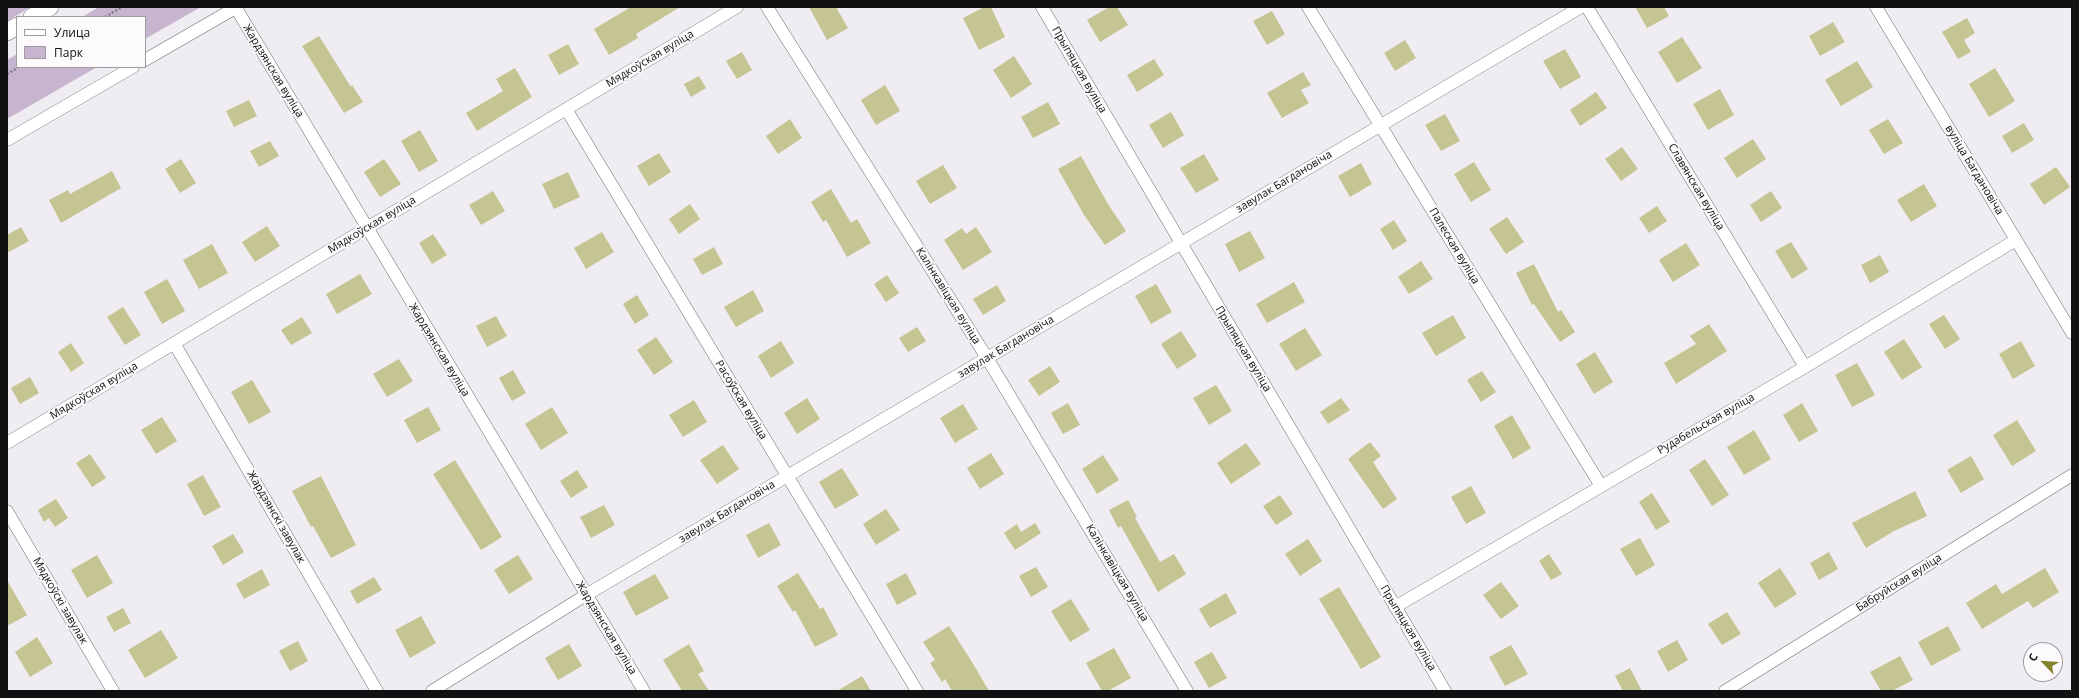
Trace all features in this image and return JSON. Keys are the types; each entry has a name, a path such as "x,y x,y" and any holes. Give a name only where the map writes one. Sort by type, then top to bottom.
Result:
{"main road":[{"path":"34,16 50,7"},
{"path":"7,32 16,27"}],"street":[{"path":"146,59 236,7"},
{"name":"Жардзянская вуліца","path":"236,7 366,228 644,691"},
{"name":"Мядкоўская вуліца","path":"7,443 737,7"},
{"name":"Калінкавіцкая вуліца","path":"767,7 987,358 1188,691"},
{"name":"Прыпяцкая вуліца","path":"1042,7 1445,691"},
{"name":"Палеская вуліца","path":"1308,7 1601,486"},
{"name":"завулак Багдановіча","path":"432,691 586,595 1581,7"},
{"name":"Славянская вуліца","path":"1587,7 1805,367"},
{"name":"вуліца Багдановіча","path":"1876,7 2072,333"},
{"path":"7,140 131,68"},
{"name":"Расоўская вуліца","path":"566,109 917,691"},
{"name":"Рудабельская вуліца","path":"1395,607 1805,367 2016,240"},
{"name":"Жардзянскі завулак","path":"174,343 377,691"},
{"name":"Бабруйская вуліца","path":"1725,691 2072,475"},
{"name":"Мядкоўскі завулак","path":"7,511 113,691"}],"path":[{"path":"107,16 122,7"},
{"path":"7,74 17,68"}],"green space":[{"path":"7,7 31,7 7,21"},
{"path":"99,7 201,7 146,38 146,16 84,16"},
{"path":"16,55 16,68 95,68 7,119 7,60"}],"building":[{"path":"631,7 680,7 636,34 638,38 609,55 594,29"},
{"path":"809,7 836,7 848,28 827,40"},
{"path":"984,7 991,7 1005,37 979,50 963,18"},
{"path":"1109,7 1117,7 1128,25 1100,42 1087,20"},
{"path":"1635,7 1664,7 1669,16 1647,28"},
{"path":"1272,11 1285,34 1267,45 1253,21"},
{"path":"1967,18 1975,33 1964,40 1971,52 1958,59 1942,32"},
{"path":"1833,22 1845,42 1820,56 1809,36"},
{"path":"319,36 351,87 352,85 363,102 344,113 302,46"},
{"path":"1682,37 1702,68 1677,83 1658,52"},
{"path":"1405,40 1416,58 1395,71 1384,53"},
{"path":"568,44 579,64 559,75 548,55"},
{"path":"1565,49 1581,77 1560,89 1543,61"},
{"path":"742,52 752,70 737,79 726,61"},
{"path":"1014,56 1032,84 1011,98 993,70"},
{"path":"1154,59 1164,75 1137,92 1127,75"},
{"path":"1857,61 1873,87 1841,106 1825,80"},
{"path":"515,68 532,97 477,131 466,113 503,91 496,79"},
{"path":"1995,68 2015,101 1989,117 1969,84"},
{"path":"1303,72 1311,85 1301,90 1309,103 1282,118 1267,93"},
{"path":"699,76 706,88 691,97 684,84"},
{"path":"885,85 900,111 876,125 861,100"},
{"path":"1720,89 1734,115 1708,130 1693,104"},
{"path":"1596,92 1607,108 1580,126 1570,110"},
{"path":"249,100 257,116 234,127 226,111"},
{"path":"1048,102 1060,124 1033,138 1021,117"},
{"path":"1171,112 1184,135 1163,148 1149,125"},
{"path":"1445,114 1460,141 1441,151 1425,125"},
{"path":"790,119 802,138 778,154 766,136"},
{"path":"1888,119 1903,143 1884,154 1869,130"},
{"path":"2024,123 2034,140 2012,153 2002,136"},
{"path":"420,130 438,161 419,172 401,141"},
{"path":"1753,139 1766,159 1737,178 1724,158"},
{"path":"270,141 279,156 259,167 250,151"},
{"path":"1622,147 1638,169 1621,181 1605,159"},
{"path":"659,153 671,172 649,186 637,166"},
{"path":"1204,154 1219,180 1196,193 1180,168"},
{"path":"1081,156 1108,204 1126,231 1105,245 1084,215 1058,169"},
{"path":"181,159 196,183 180,193 165,169"},
{"path":"384,159 401,184 380,197 364,172"},
{"path":"1474,162 1491,190 1471,202 1454,174"},
{"path":"1361,163 1372,184 1350,197 1338,176"},
{"path":"943,165 957,188 930,204 916,181"},
{"path":"2056,167 2070,187 2044,205 2030,184"},
{"path":"112,171 121,188 61,223 49,200 68,190 70,194"},
{"path":"568,172 580,197 554,209 542,184"},
{"path":"1924,184 1937,206 1911,222 1897,200"},
{"path":"831,189 851,223 857,219 871,243 847,257 826,220 823,222 811,202"},
{"path":"493,191 505,211 481,225 469,205"},
{"path":"1771,191 1782,208 1761,222 1750,205"},
{"path":"690,204 700,219 679,234 669,219"},
{"path":"1657,206 1667,221 1649,233 1639,218"},
{"path":"1507,217 1524,242 1506,254 1489,229"},
{"path":"1394,220 1407,241 1393,250 1380,229"},
{"path":"267,226 280,246 255,262 242,242"},
{"path":"21,227 29,241 7,253 7,235"},
{"path":"976,227 992,252 963,270 944,240 962,228 966,234"},
{"path":"1250,231 1265,258 1239,272 1225,244"},
{"path":"602,232 614,252 586,269 574,248"},
{"path":"433,234 447,255 432,264 419,243"},
{"path":"1791,242 1808,269 1792,279 1775,251"},
{"path":"1686,243 1700,265 1673,282 1659,260"},
{"path":"212,244 228,273 199,289 183,260"},
{"path":"714,247 723,264 702,275 693,259"},
{"path":"1880,255 1889,272 1870,283 1861,265"},
{"path":"1421,261 1433,279 1409,294 1398,277"},
{"path":"1534,264 1558,312 1561,310 1575,332 1560,342 1534,304 1532,305 1516,273"},
{"path":"360,274 372,294 337,314 326,294"},
{"path":"887,275 899,293 886,302 874,284"},
{"path":"167,279 185,311 162,324 144,292"},
{"path":"1294,282 1305,302 1267,323 1256,304"},
{"path":"1156,284 1172,312 1151,324 1135,296"},
{"path":"997,285 1006,301 983,315 973,299"},
{"path":"753,290 764,311 736,327 724,307"},
{"path":"637,295 649,315 635,324 623,304"},
{"path":"123,307 141,335 125,345 107,317"},
{"path":"1453,315 1466,338 1436,356 1422,333"},
{"path":"1944,315 1960,339 1945,349 1929,324"},
{"path":"496,316 507,336 487,347 476,326"},
{"path":"302,317 312,333 291,345 281,330"},
{"path":"1709,324 1727,351 1676,384 1664,363 1696,344 1690,336"},
{"path":"917,327 926,341 908,352 899,338"},
{"path":"1305,328 1322,355 1296,371 1279,344"},
{"path":"1181,331 1197,356 1177,369 1161,344"},
{"path":"656,337 673,362 654,375 637,350"},
{"path":"1904,339 1922,367 1902,380 1884,352"},
{"path":"781,341 794,363 771,378 758,356"},
{"path":"2021,341 2035,366 2013,379 1999,354"},
{"path":"71,343 84,363 71,372 58,352"},
{"path":"1595,352 1613,382 1594,394 1576,364"},
{"path":"399,359 413,381 387,397 373,374"},
{"path":"1857,363 1875,395 1852,407 1835,375"},
{"path":"1050,366 1060,382 1039,396 1028,380"},
{"path":"513,370 526,393 512,401 499,378"},
{"path":"1482,371 1496,392 1481,402 1467,380"},
{"path":"30,377 39,393 20,404 11,388"},
{"path":"252,380 271,412 249,424 231,392"},
{"path":"1216,385 1232,411 1209,425 1193,398"},
{"path":"807,398 820,419 797,434 784,413"},
{"path":"1341,398 1350,410 1328,424 1320,412"},
{"path":"694,400 707,422 683,437 669,415"},
{"path":"1068,403 1080,425 1063,434 1051,413"},
{"path":"1802,403 1818,431 1799,442 1783,415"},
{"path":"963,404 978,429 955,443 940,418"},
{"path":"428,407 441,430 417,443 404,420"},
{"path":"552,407 568,433 541,450 525,424"},
{"path":"1512,415 1531,448 1513,459 1494,426"},
{"path":"162,417 177,441 156,454 141,430"},
{"path":"2017,420 2036,451 2012,466 1993,435"},
{"path":"1754,430 1771,459 1744,475 1727,447"},
{"path":"1370,442 1381,456 1373,462 1397,499 1383,509 1348,459"},
{"path":"1246,443 1261,464 1231,484 1217,463"},
{"path":"723,445 739,469 717,484 700,460"},
{"path":"991,453 1004,474 980,489 967,468"},
{"path":"90,454 106,478 92,487 76,463"},
{"path":"1103,455 1119,480 1097,494 1082,469"},
{"path":"1971,456 1984,479 1961,493 1947,470"},
{"path":"1705,459 1729,495 1712,506 1689,470"},
{"path":"455,460 502,537 481,550 433,474"},
{"path":"842,468 859,495 835,509 819,482"},
{"path":"577,470 588,487 571,498 560,481"},
{"path":"203,475 221,507 204,516 187,484"},
{"path":"321,476 356,545 331,558 313,526 311,527 292,491"},
{"path":"1471,486 1486,513 1466,524 1451,497"},
{"path":"1915,491 1927,516 1894,531 1866,548 1852,523"},
{"path":"1652,493 1670,522 1656,530 1639,502"},
{"path":"1280,495 1293,514 1276,525 1263,506"},
{"path":"56,499 68,518 55,527 49,518 44,522 38,510"},
{"path":"1128,500 1137,517 1135,518 1160,562 1174,554 1186,574 1158,592 1121,526 1118,528 1109,510"},
{"path":"604,505 615,525 591,538 580,517"},
{"path":"886,509 900,530 876,545 863,524"},
{"path":"769,523 781,545 758,558 746,535"},
{"path":"1035,523 1041,533 1015,550 1004,533 1017,524 1021,532"},
{"path":"233,534 244,552 223,565 212,546"},
{"path":"1640,538 1655,565 1636,576 1620,549"},
{"path":"1308,539 1322,561 1300,576 1285,554"},
{"path":"1829,552 1838,569 1819,580 1810,563"},
{"path":"1549,554 1562,574 1551,580 1539,561"},
{"path":"97,555 113,583 87,598 71,570"},
{"path":"518,555 533,579 509,594 494,570"},
{"path":"1036,567 1048,587 1031,597 1019,576"},
{"path":"1780,568 1797,594 1775,608 1758,583"},
{"path":"2045,568 2059,592 2033,608 2028,601 1982,629 1966,603 1996,584 2002,594"},
{"path":"262,569 270,585 244,599 236,584"},
{"path":"798,573 820,609 823,607 838,635 815,647 795,610 793,612 777,586"},
{"path":"906,573 917,594 897,605 886,584"},
{"path":"655,574 669,598 636,616 623,592"},
{"path":"374,577 382,590 357,604 350,591"},
{"path":"7,580 27,615 7,626"},
{"path":"1501,582 1519,606 1501,619 1483,595"},
{"path":"1339,587 1381,657 1361,669 1319,599"},
{"path":"1226,593 1237,613 1210,628 1199,609"},
{"path":"1071,599 1090,630 1070,642 1051,611"},
{"path":"123,608 131,623 114,632 106,617"},
{"path":"1727,612 1741,634 1722,645 1708,624"},
{"path":"421,616 436,643 410,658 395,630"},
{"path":"949,626 989,691 952,691 945,679 942,682 930,663 935,660 923,642"},
{"path":"1948,626 1961,650 1931,666 1918,642"},
{"path":"161,630 178,658 145,678 128,650"},
{"path":"37,637 53,663 30,677 15,652"},
{"path":"1677,640 1688,660 1668,672 1657,651"},
{"path":"298,641 308,661 290,671 279,651"},
{"path":"569,644 582,666 558,680 545,658"},
{"path":"689,644 704,671 698,674 709,691 682,691 663,660"},
{"path":"1511,645 1528,674 1505,686 1489,657"},
{"path":"1114,648 1131,678 1108,691 1102,691 1086,663"},
{"path":"1212,652 1227,678 1209,688 1194,662"},
{"path":"1900,656 1913,680 1892,691 1881,691 1870,672"},
{"path":"1630,668 1642,691 1623,691 1615,676"},
{"path":"862,676 871,691 837,691"}]}
